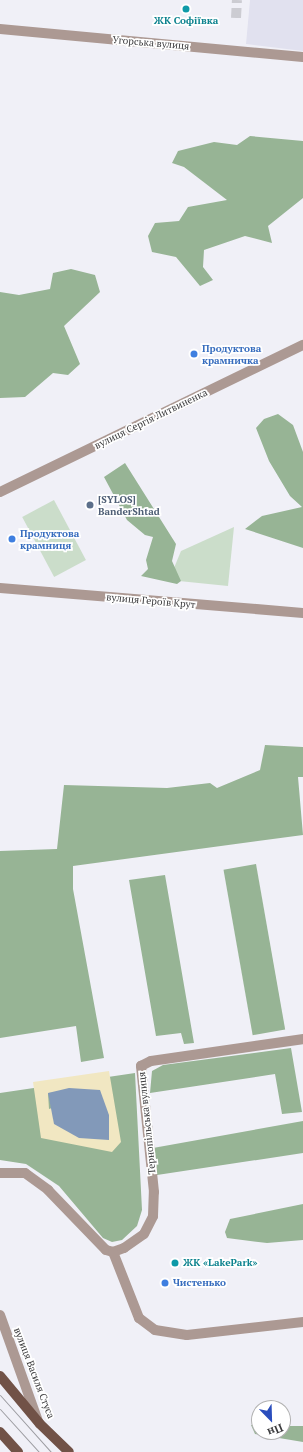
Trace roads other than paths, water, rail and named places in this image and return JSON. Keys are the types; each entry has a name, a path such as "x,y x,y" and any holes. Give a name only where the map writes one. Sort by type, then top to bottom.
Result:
{"main road":[{"path":"0,1376 40,1424"},
{"name":"вулиця Василя Стуса","path":"40,1424 68,1452"},
{"path":"0,1432 16,1450"}],"street":[{"name":"Угорська вулиця","path":"0,30 303,57"},
{"name":"вулиця Сергія Литвиненка","path":"0,492 303,345"},
{"name":"вулиця Героїв Крут","path":"0,588 303,613"},
{"name":"Тернопільська вулиця","path":"113,1252 144,1234 153,1216 154,1192 141,1066 151,1061 303,1039"},
{"path":"0,1173 25,1173 38,1181 87,1234 113,1252 139,1318 155,1330 187,1334 303,1322"},
{"name":"вулиця Василя Стуса","path":"0,1315 40,1424"}],"water":[{"path":"69,1088 100,1090 109,1115 109,1140 79,1138 54,1124 48,1093"}],"tunnel":[{"path":"236,18 237,0"}],"tram line":[{"path":"0,1395 51,1452"},
{"path":"0,1409 39,1452"}],"place":[{"name":"ЖК Софіївка","path":"186,9"},
{"name":"Продуктова крамничка","path":"194,354"},
{"name":"[SYLOS] BanderShtad","path":"90,505"},
{"name":"Продуктова крамниця","path":"12,539"},
{"name":"ЖК «LakePark»","path":"175,1263"},
{"name":"Чистенько","path":"165,1283"}]}
